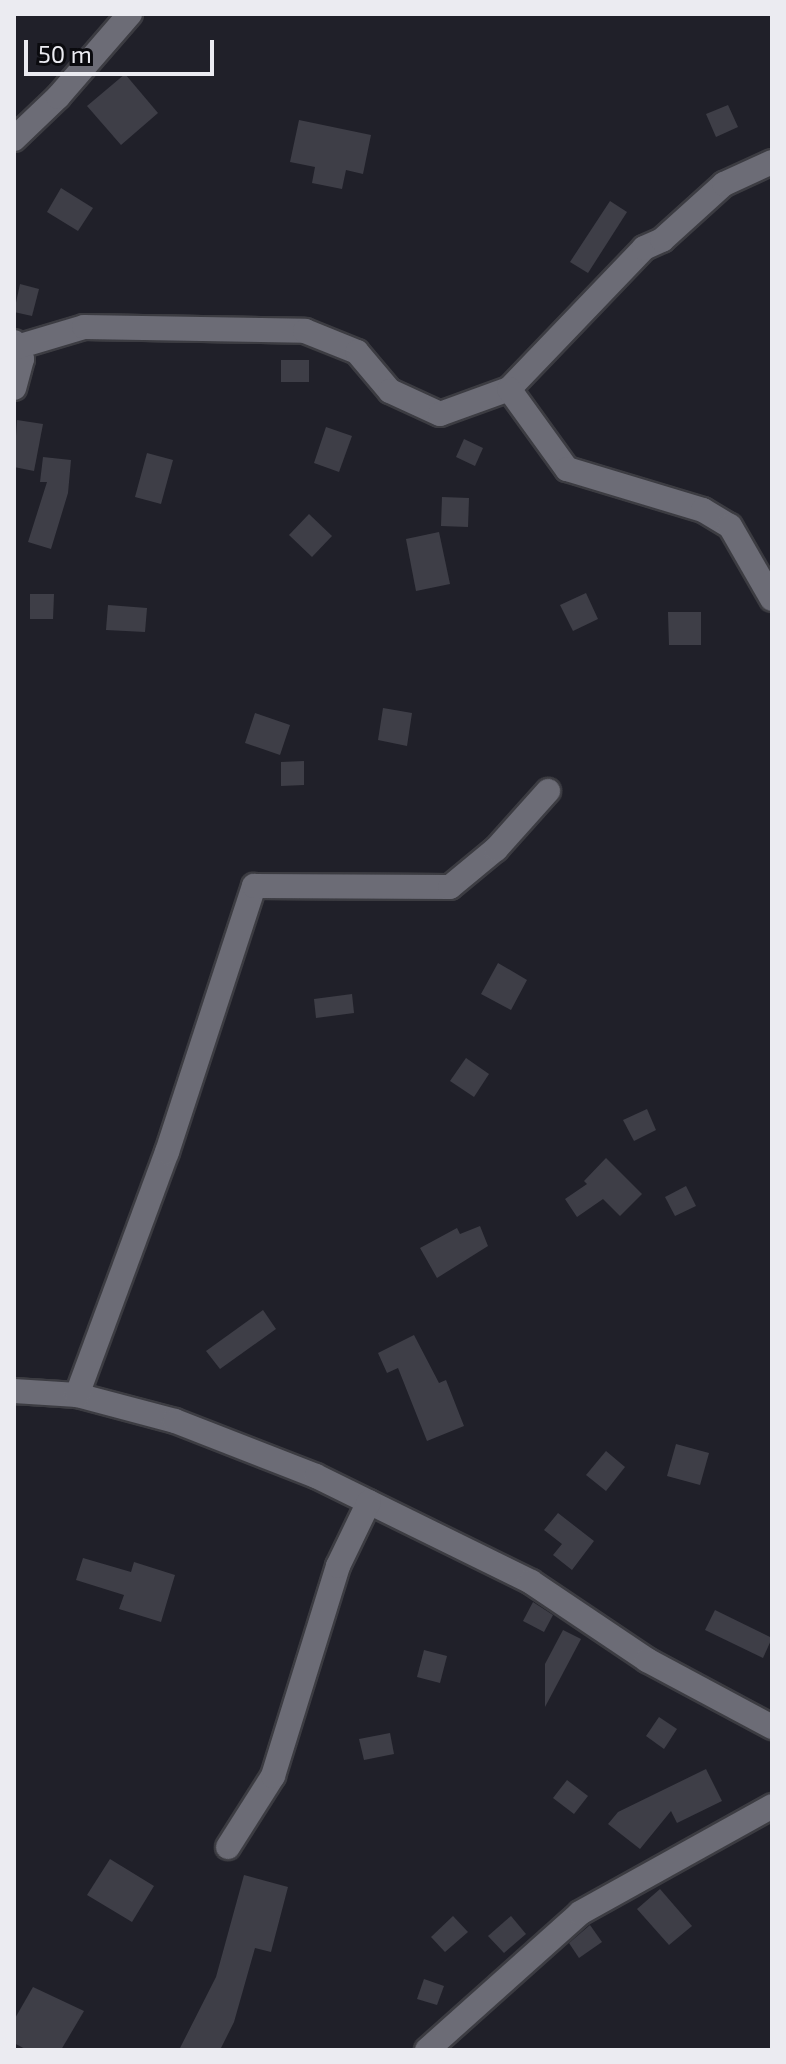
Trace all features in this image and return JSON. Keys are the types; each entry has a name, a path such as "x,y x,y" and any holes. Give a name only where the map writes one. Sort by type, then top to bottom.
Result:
{"street":[{"path":"14,139 58,97 130,14"},
{"path":"14,388 21,373 16,344 84,327 305,331 357,352 390,391 440,414 509,389 644,248 662,240 724,184 772,162"},
{"path":"509,389 567,469 703,510 730,526 772,599"},
{"path":"77,1395 167,1152 254,886 450,887 496,849 548,791"},
{"path":"14,1391 77,1395 175,1421 369,1502 531,1582 647,1660 772,1727"},
{"path":"228,1847 273,1776 338,1566 369,1502"},
{"path":"427,2050 580,1913 772,1806"}],"building":[{"path":"125,74 158,113 121,145 87,106"},
{"path":"728,105 738,127 716,137 706,114"},
{"path":"299,120 371,135 363,174 346,170 342,189 312,183 315,167 290,162"},
{"path":"61,188 93,208 78,231 47,212"},
{"path":"610,201 627,212 588,273 570,262"},
{"path":"20,284 39,289 32,316 14,312"},
{"path":"281,360 309,360 309,382 281,382"},
{"path":"17,420 43,424 34,471 14,467"},
{"path":"326,427 352,436 339,472 314,463"},
{"path":"464,439 483,448 475,466 456,457"},
{"path":"147,453 173,460 161,504 135,497"},
{"path":"43,457 71,460 68,493 51,549 28,542 47,482 40,482"},
{"path":"442,497 469,498 468,527 441,526"},
{"path":"309,514 332,536 312,557 289,535"},
{"path":"439,532 450,584 416,591 406,539"},
{"path":"586,593 598,619 573,631 560,605"},
{"path":"30,594 54,594 53,619 30,619"},
{"path":"108,605 147,608 145,632 106,630"},
{"path":"668,612 701,612 701,645 669,645"},
{"path":"383,708 412,713 407,746 378,740"},
{"path":"255,713 290,725 280,755 245,743"},
{"path":"304,761 304,785 281,786 281,762"},
{"path":"498,963 527,980 511,1010 481,994"},
{"path":"352,994 354,1013 316,1018 314,999"},
{"path":"466,1058 489,1074 474,1097 450,1081"},
{"path":"647,1109 656,1130 634,1141 623,1120"},
{"path":"606,1158 642,1194 620,1216 603,1199 577,1217 565,1199 587,1184 584,1181"},
{"path":"686,1186 696,1206 675,1216 665,1197"},
{"path":"480,1226 488,1246 437,1278 420,1248 457,1228 460,1234"},
{"path":"263,1310 276,1329 220,1369 206,1351"},
{"path":"414,1335 439,1383 446,1380 464,1426 427,1441 398,1368 387,1373 378,1353"},
{"path":"676,1444 709,1453 700,1485 667,1476"},
{"path":"606,1451 625,1467 606,1491 586,1475"},
{"path":"558,1513 594,1541 572,1570 553,1555 562,1544 544,1530"},
{"path":"83,1558 131,1572 134,1562 175,1575 161,1622 119,1609 124,1595 76,1580"},
{"path":"533,1602 553,1615 544,1632 523,1621"},
{"path":"715,1610 772,1638 763,1658 705,1630"},
{"path":"563,1630 581,1639 545,1707 545,1664"},
{"path":"424,1650 447,1656 440,1683 417,1677"},
{"path":"659,1717 677,1729 664,1749 646,1736"},
{"path":"390,1733 394,1754 364,1760 359,1739"},
{"path":"706,1769 722,1801 677,1823 671,1811 640,1849 608,1824 618,1812"},
{"path":"567,1780 588,1796 574,1814 553,1798"},
{"path":"110,1859 154,1886 132,1922 87,1895"},
{"path":"244,1875 288,1887 271,1952 255,1948 234,2022 220,2050 179,2050 216,1977"},
{"path":"660,1889 692,1926 669,1945 637,1909"},
{"path":"453,1916 468,1932 445,1952 431,1937"},
{"path":"511,1916 526,1934 504,1953 488,1936"},
{"path":"590,1925 602,1942 579,1958 569,1943"},
{"path":"424,1979 444,1986 437,2005 417,1999"},
{"path":"33,1987 84,2011 61,2050 27,2050 14,2043 14,2020"}]}
